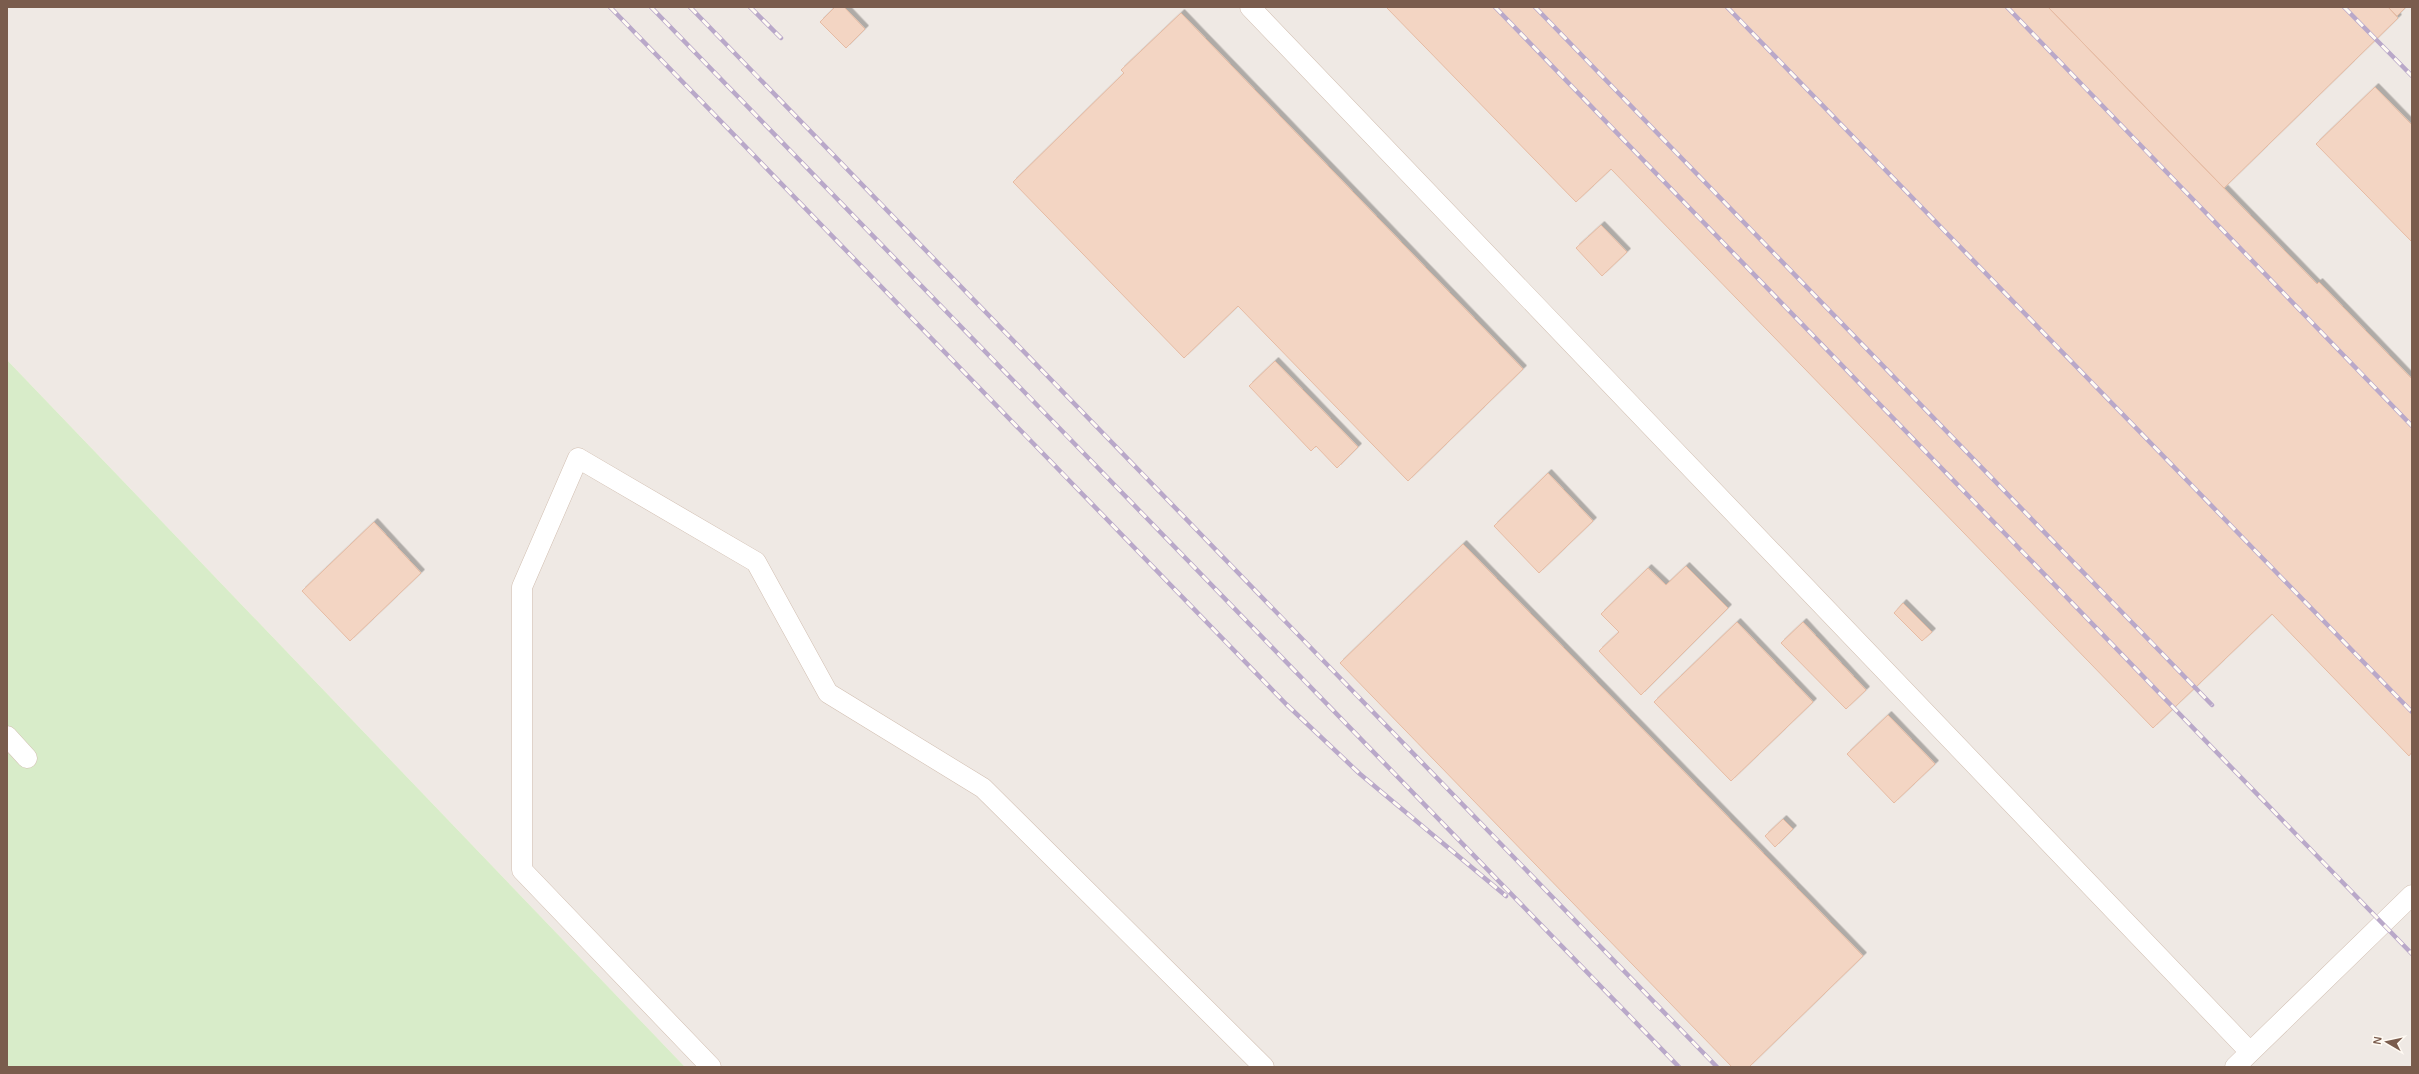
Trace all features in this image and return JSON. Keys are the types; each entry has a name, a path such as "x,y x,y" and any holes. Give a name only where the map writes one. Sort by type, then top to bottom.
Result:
{"lane":[{"path":"1250,7 2250,1052"},
{"path":"711,1067 522,870 522,587 578,458 756,562 828,693 983,788 1264,1067"},
{"path":"7,736 27,758"},
{"path":"2235,1067 2412,895"}],"shaded area":[{"path":"7,7 2412,7 2412,1067 685,1067 7,360"}],"green space":[{"path":"7,360 685,1067 7,1067"}],"building":[{"path":"835,7 844,7 865,29 846,48 820,22"},
{"path":"1386,7 2048,7 2317,284 2319,282 2412,379 2412,752 2409,756 2272,614 2153,728 1611,169 1576,202"},
{"path":"2048,7 2388,7 2398,18 2224,188"},
{"path":"2388,7 2406,7 2397,16"},
{"path":"1181,13 1523,369 1408,481 1238,306 1184,358 1013,182 1124,73 1121,70"},
{"path":"2375,87 2412,125 2412,242 2316,144"},
{"path":"1601,225 1627,252 1602,276 1576,248"},
{"path":"1275,361 1358,447 1337,468 1316,446 1311,451 1249,386"},
{"path":"1548,473 1593,521 1539,573 1494,526"},
{"path":"374,522 421,573 350,641 302,591"},
{"path":"1463,544 1863,956 1749,1067 1732,1067 1340,663"},
{"path":"1686,566 1728,608 1641,695 1599,651 1619,632 1601,614 1648,568 1666,585"},
{"path":"1903,603 1932,632 1922,641 1894,613"},
{"path":"1737,622 1813,702 1731,781 1654,702"},
{"path":"1803,622 1866,690 1846,709 1781,643"},
{"path":"1888,715 1935,764 1894,803 1847,754"},
{"path":"1783,819 1793,829 1775,847 1765,836"}],"railway":[{"path":"610,7 1286,704 1360,774 1506,896"},
{"path":"651,7 1679,1067"},
{"path":"690,7 1717,1067"},
{"path":"750,7 781,38"},
{"path":"1495,7 2412,954"},
{"path":"1535,7 2212,705"},
{"path":"1727,7 2412,712"},
{"path":"2007,7 2412,426"},
{"path":"2344,7 2412,76"}]}
